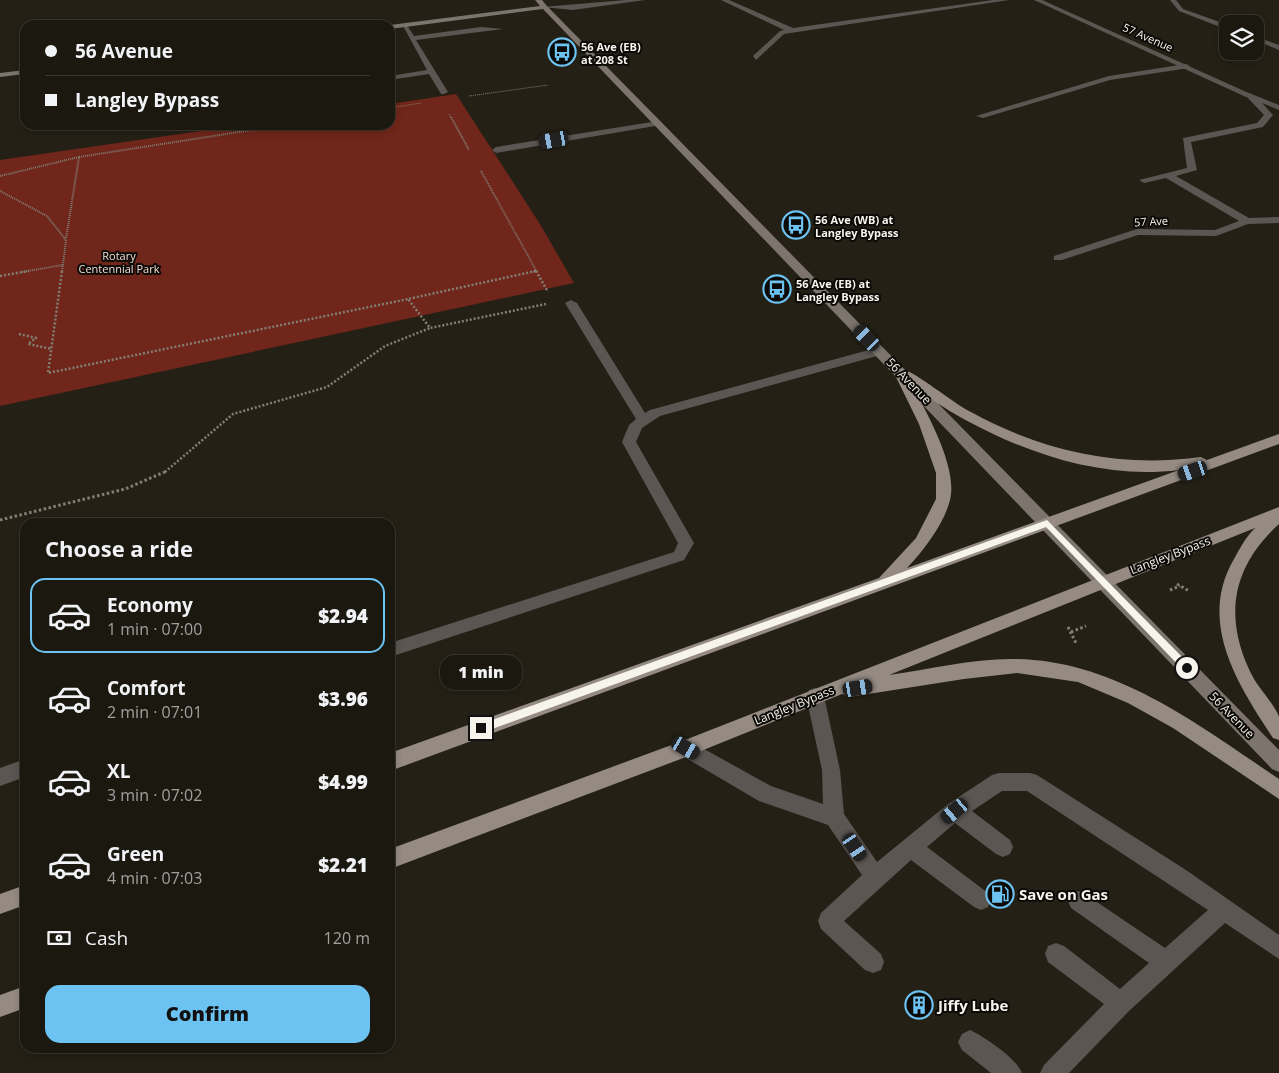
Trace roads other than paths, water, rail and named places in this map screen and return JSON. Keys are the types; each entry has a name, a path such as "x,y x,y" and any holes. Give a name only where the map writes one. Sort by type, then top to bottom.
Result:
{"main road":[{"name":"56 Avenue","path":"538,0 1279,763"},
{"path":"395,26 545,7"},
{"path":"0,75 20,73"},
{"path":"900,372 974,420 1001,433 1060,453 1112,464 1154,467 1226,459"},
{"path":"882,582 922,542 943,499 943,473 926,424 900,372"},
{"path":"395,760 1279,439"},
{"path":"1279,514 1252,540 1234,572 1224,606 1230,645 1256,698 1279,732"},
{"name":"Langley Bypass","path":"395,857 686,748 1103,581 1279,514"},
{"path":"819,695 964,671 1016,666 1079,675 1134,698 1179,722 1279,790"},
{"path":"0,904 20,897"},
{"path":"0,1006 20,998"}],"street":[{"path":"545,7 580,0"},
{"path":"545,7 573,8 642,0"},
{"path":"724,0 793,31"},
{"path":"756,58 782,32 1006,0"},
{"name":"57 Avenue","path":"1037,0 1279,108"},
{"path":"1173,0 1181,10 1219,25"},
{"path":"404,25 444,92"},
{"path":"412,38 481,29 500,29"},
{"path":"1264,42 1279,48"},
{"path":"980,116 1109,78 1186,66"},
{"path":"395,77 432,71"},
{"path":"1144,180 1192,170 1186,140 1260,125 1269,115 1249,94"},
{"path":"496,150 658,123"},
{"path":"1166,175 1246,221"},
{"name":"57 Ave","path":"1058,258 1137,232 1216,233 1246,221 1279,220"},
{"path":"571,303 642,419"},
{"path":"395,648 679,556 684,550 686,543 629,442 632,430 642,419 655,413 880,351"},
{"path":"819,695 831,770 834,817 875,877"},
{"path":"686,748 766,794 834,817"},
{"path":"0,777 20,770"},
{"path":"874,962 829,922 875,877 955,811 999,782 1030,782 1179,877 1279,948"},
{"path":"955,811 1003,847"},
{"path":"912,848 981,900"},
{"path":"1078,901 1166,962"},
{"path":"1052,1073 1121,1003 1224,909"},
{"path":"1056,954 1121,1003"},
{"path":"970,1042 1010,1073"}],"place":[{"name":"56 Ave (EB) at 208 St","path":"562,52"},
{"name":"56 Ave (WB) at Langley Bypass","path":"796,225"},
{"name":"56 Ave (EB) at Langley Bypass","path":"777,289"},
{"name":"Save on Gas","path":"1000,894"},
{"name":"Jiffy Lube","path":"919,1005"}],"park label":[{"name":"Rotary Centennial Park","path":"119,261"}]}
